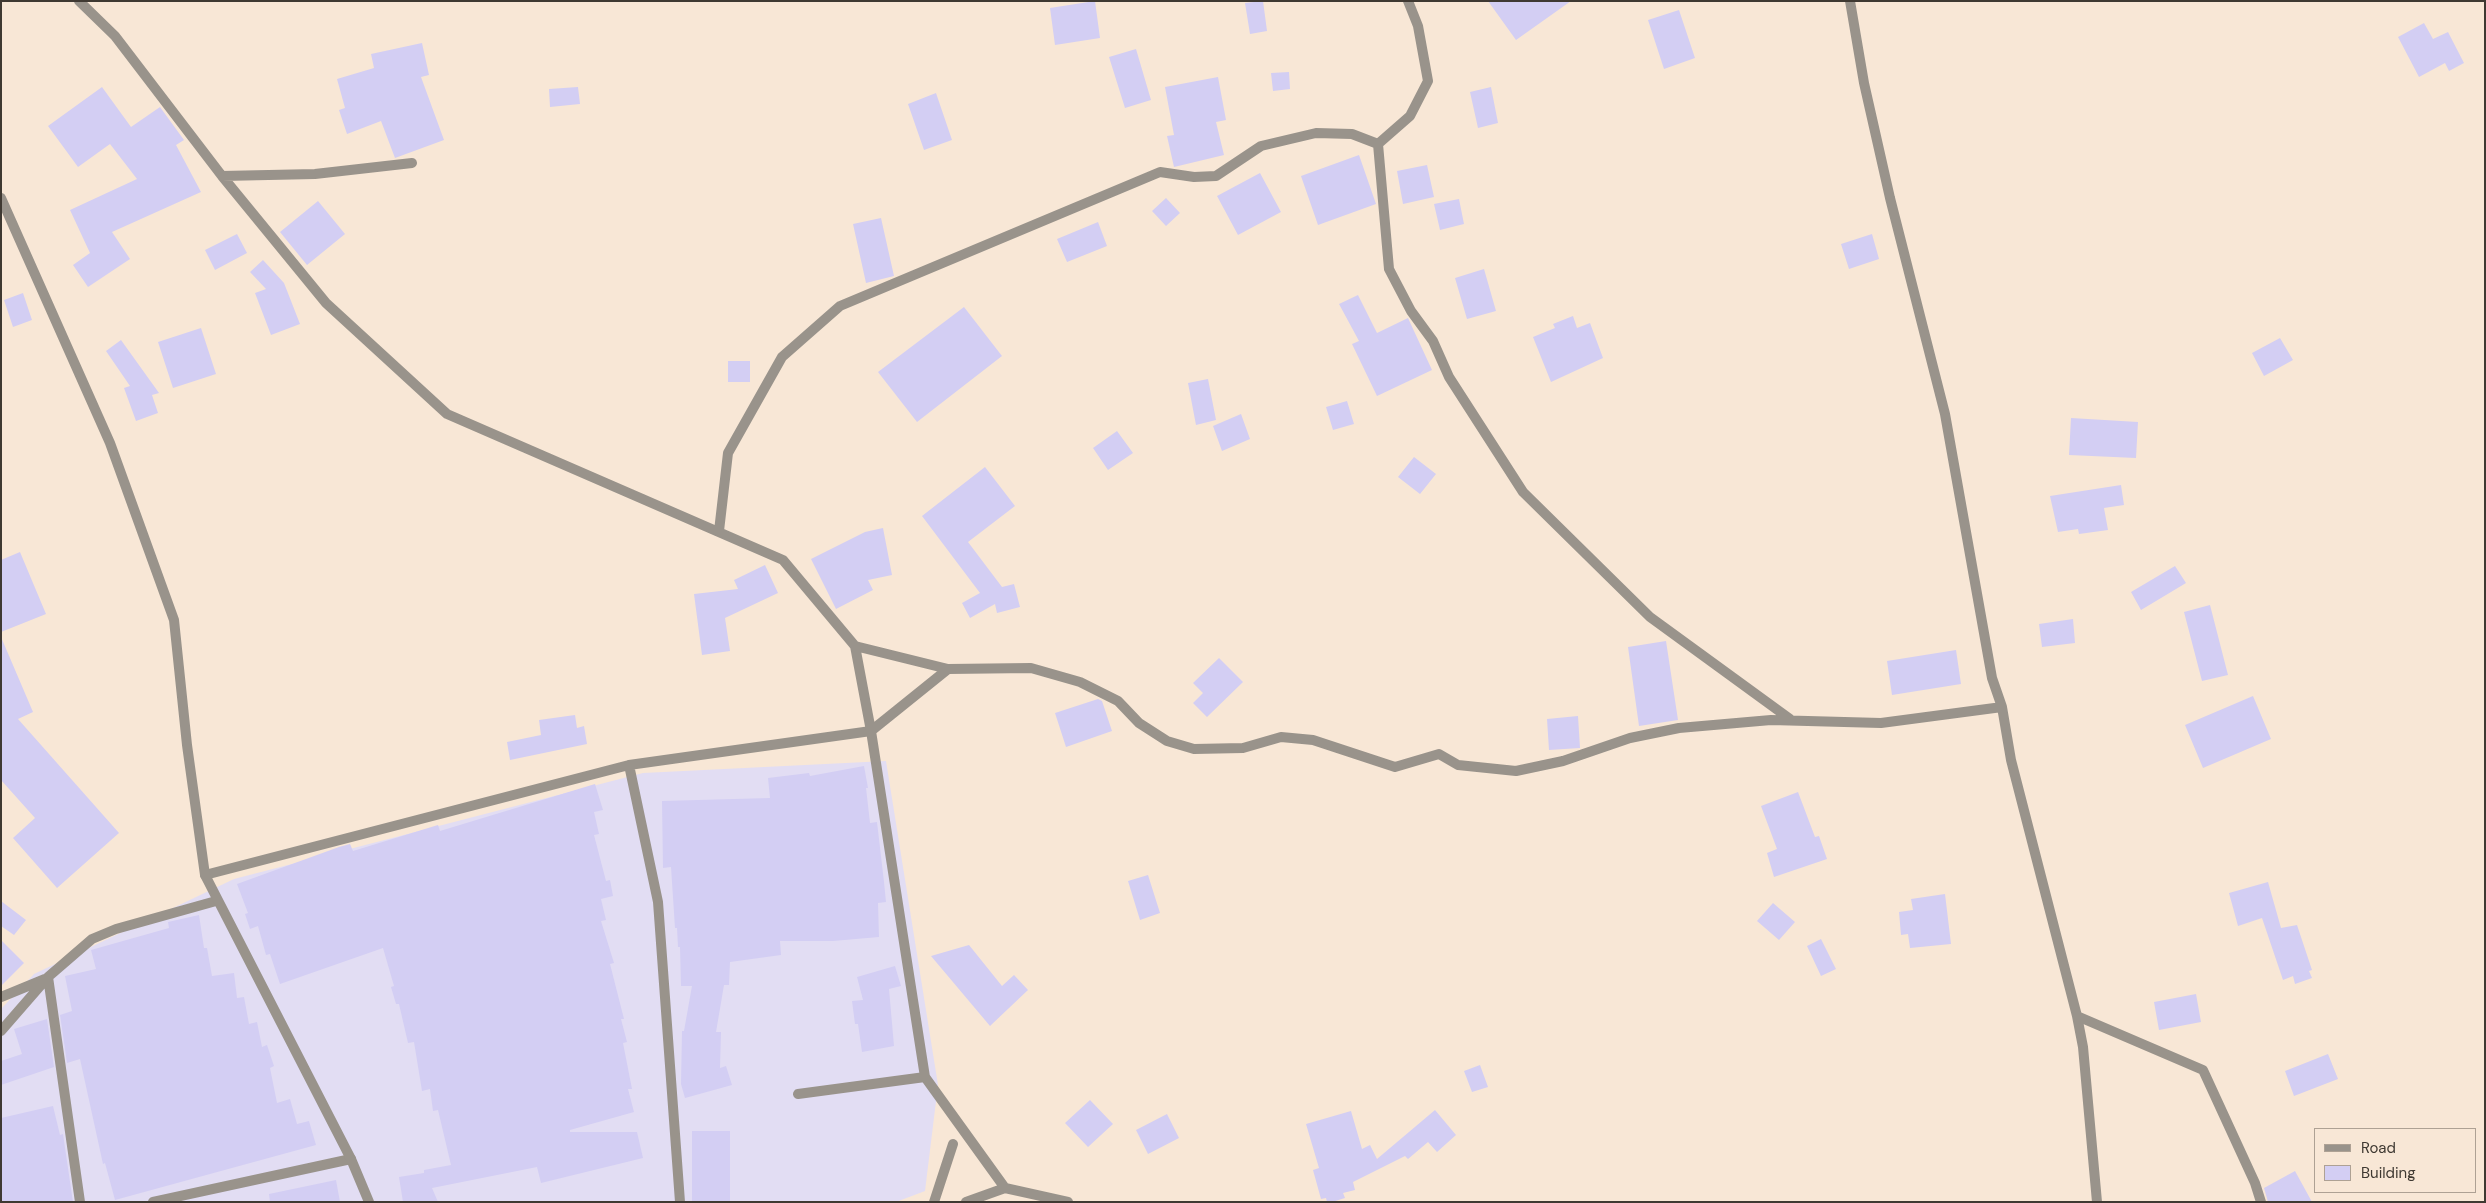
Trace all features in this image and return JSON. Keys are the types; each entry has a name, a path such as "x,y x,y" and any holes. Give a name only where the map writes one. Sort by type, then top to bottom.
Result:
{"street":[{"path":"79,1 115,36 222,176 326,303 447,414 718,530 783,560 855,646 871,731 924,1077 1004,1188"},
{"path":"1378,144 1410,116 1428,81 1418,26 1408,1"},
{"path":"1850,1 1864,83 1890,198 1946,414 1992,678 2002,707 2011,760 2077,1016 2083,1048 2097,1202"},
{"path":"718,530 728,453 782,358 840,306 1160,172 1194,177 1216,176 1261,146 1316,133 1352,134 1378,144"},
{"path":"1378,144 1389,268 1411,311 1433,340 1450,376 1523,492 1650,617 1790,719"},
{"path":"222,176 315,174 412,163"},
{"path":"1,198 110,443 174,620 187,745 205,875 216,901 351,1159 369,1202"},
{"path":"855,646 948,669 1031,668 1080,682 1118,701 1139,723 1166,741 1194,749 1243,748 1281,737 1312,740 1394,766 1439,754 1458,765 1516,771 1562,761 1630,738 1679,728 1790,719 1881,723 2002,707"},
{"path":"205,875 629,765 871,731 948,669"},
{"path":"629,765 658,902 680,1202"},
{"path":"1,1031 48,977 92,939 116,928 216,901"},
{"path":"1,997 48,977"},
{"path":"48,977 80,1202"},
{"path":"2077,1016 2202,1070 2255,1183 2261,1202"},
{"path":"798,1094 924,1077"},
{"path":"934,1202 954,1144"},
{"path":"153,1202 351,1159"},
{"path":"966,1202 1004,1188 1068,1202"}],"shaded area":[{"path":"886,761 938,1085 925,1191 896,1202 1,1202 1,1009 34,974 234,879 643,773"}],"building":[{"path":"1095,1 1100,38 1055,45 1050,8"},
{"path":"1263,1 1267,31 1250,34 1245,3"},
{"path":"1488,1 1571,1 1516,40"},
{"path":"1679,10 1695,58 1664,69 1648,20"},
{"path":"2424,23 2433,39 2448,32 2464,63 2449,71 2445,63 2419,77 2398,37"},
{"path":"422,43 429,75 421,77 444,140 395,158 381,121 347,134 339,110 345,108 337,79 374,68 371,54"},
{"path":"1136,49 1151,100 1125,108 1109,57"},
{"path":"1289,72 1290,89 1273,91 1271,73"},
{"path":"1218,77 1226,120 1216,122 1224,155 1174,167 1167,136 1174,135 1165,87"},
{"path":"102,87 131,127 160,107 184,140 176,145 201,192 112,232 130,259 88,287 73,265 90,253 70,210 137,179 110,144 78,167 48,126"},
{"path":"578,87 580,104 550,107 549,89"},
{"path":"1491,87 1498,123 1478,128 1470,92"},
{"path":"936,93 952,140 924,150 908,104"},
{"path":"1359,155 1376,204 1318,225 1301,176"},
{"path":"1427,165 1434,197 1403,204 1397,171"},
{"path":"1260,173 1281,212 1238,235 1217,196"},
{"path":"1166,198 1180,213 1166,226 1152,211"},
{"path":"1459,199 1464,224 1440,230 1434,204"},
{"path":"318,201 345,234 307,265 280,232"},
{"path":"881,218 894,276 866,283 853,224"},
{"path":"1098,222 1107,246 1067,262 1057,239"},
{"path":"237,234 247,253 215,270 205,250"},
{"path":"1872,234 1879,259 1849,269 1841,244"},
{"path":"263,260 284,283 300,324 271,335 255,293 266,289 250,272"},
{"path":"1484,269 1496,311 1467,319 1455,278"},
{"path":"23,293 32,320 13,327 4,300"},
{"path":"1358,295 1377,333 1408,318 1432,370 1377,396 1352,344 1359,341 1339,304"},
{"path":"964,307 1002,356 917,422 878,372"},
{"path":"1573,316 1577,328 1590,323 1603,358 1551,382 1533,337 1555,328 1553,324"},
{"path":"201,328 216,374 173,388 158,342"},
{"path":"2280,338 2293,360 2264,376 2252,353"},
{"path":"121,340 159,393 152,395 158,413 136,421 124,388 130,386 106,351"},
{"path":"728,361 750,361 750,382 728,382"},
{"path":"1208,379 1216,420 1196,425 1188,383"},
{"path":"1347,401 1354,424 1333,430 1326,407"},
{"path":"1241,414 1250,439 1222,451 1213,426"},
{"path":"2071,418 2138,422 2136,458 2069,455"},
{"path":"1117,431 1133,453 1108,470 1093,448"},
{"path":"1414,457 1436,474 1420,494 1398,477"},
{"path":"985,467 1015,506 968,542 1002,587 1014,584 1020,607 997,613 995,604 970,618 962,603 980,593 922,516"},
{"path":"2121,485 2124,505 2104,508 2108,530 2079,534 2078,529 2058,532 2050,496"},
{"path":"883,528 892,575 868,580 873,590 836,609 811,559 865,532"},
{"path":"20,552 46,614 1,632 1,560"},
{"path":"765,565 778,593 725,618 730,651 702,655 694,594 738,589 734,580"},
{"path":"2175,566 2186,583 2141,610 2131,592"},
{"path":"2210,605 2228,675 2202,681 2184,612"},
{"path":"2073,619 2075,643 2042,647 2039,624"},
{"path":"1,637 33,712 18,719 119,833 57,888 13,838 35,818 1,780"},
{"path":"1666,641 1678,720 1639,726 1628,647"},
{"path":"1956,650 1961,684 1892,695 1887,661"},
{"path":"1219,658 1243,682 1207,717 1193,703 1203,693 1193,683"},
{"path":"2253,696 2271,739 2203,768 2185,725"},
{"path":"1098,699 1102,701 1112,731 1066,747 1055,713"},
{"path":"575,715 577,728 584,726 587,744 510,760 507,742 541,735 539,720"},
{"path":"1578,716 1580,748 1549,750 1547,719"},
{"path":"864,766 868,788 866,788 870,823 877,822 886,902 878,903 879,937 833,941 780,941 781,955 730,962 729,985 724,985 716,1032 721,1032 720,1068 726,1066 732,1085 685,1098 681,1084 682,1031 684,1031 692,986 681,986 680,947 678,947 677,928 675,928 671,867 663,868 662,801 770,798 768,778 809,773 810,776"},
{"path":"595,784 603,810 594,812 599,834 594,835 606,881 610,880 613,896 601,899 606,920 601,921 614,963 610,964 624,1019 621,1019 627,1042 623,1043 632,1089 628,1089 634,1112 570,1130 570,1132 637,1132 643,1158 541,1183 537,1167 432,1188 438,1202 403,1202 399,1177 424,1173 424,1170 451,1165 438,1110 433,1111 430,1089 422,1091 414,1042 408,1043 399,1004 396,1004 391,987 394,986 383,948 280,984 270,954 266,955 258,926 250,929 245,914 248,913 237,884 339,847 350,844 353,851 438,825 440,831"},
{"path":"1798,792 1815,837 1819,836 1827,859 1774,877 1767,853 1777,849 1761,806"},
{"path":"1148,875 1160,913 1140,920 1128,881"},
{"path":"2268,882 2281,928 2297,925 2312,970 2309,971 2312,978 2295,984 2293,976 2283,980 2262,918 2238,926 2229,893"},
{"path":"1945,894 1951,944 1910,948 1908,934 1901,935 1899,912 1913,910 1911,899"},
{"path":"1,901 26,920 14,935 1,926"},
{"path":"1773,903 1795,922 1779,940 1757,921"},
{"path":"199,915 204,948 207,948 212,976 234,973 237,998 244,997 249,1024 257,1022 262,1047 267,1045 274,1066 270,1068 277,1103 290,1099 297,1124 309,1121 316,1145 115,1200 105,1163 103,1164 80,1059 67,1063 60,1015 72,1011 65,976 96,969 91,950 169,928 168,922"},
{"path":"1821,939 1836,969 1821,976 1807,946"},
{"path":"1,940 24,963 1,986"},
{"path":"969,945 1002,986 1014,975 1028,990 990,1026 931,956"},
{"path":"895,966 901,986 889,989 894,1046 862,1052 852,1001 863,1000 857,977"},
{"path":"2196,994 2201,1022 2159,1030 2154,1002"},
{"path":"47,1019 54,1067 1,1085 1,1061 22,1054 14,1029"},
{"path":"2328,1054 2338,1079 2294,1096 2285,1071"},
{"path":"1480,1065 1488,1087 1472,1092 1464,1071"},
{"path":"1090,1100 1113,1124 1088,1147 1065,1123"},
{"path":"53,1106 60,1135 63,1134 73,1202 1,1202 1,1118"},
{"path":"1435,1110 1456,1135 1437,1152 1428,1142 1408,1159 1405,1156 1353,1182 1355,1190 1343,1193 1345,1198 1332,1202 1327,1202 1326,1198 1321,1199 1313,1170 1319,1168 1306,1124 1351,1111 1362,1149 1370,1145 1377,1159"},
{"path":"1167,1114 1179,1138 1148,1154 1136,1130"},
{"path":"692,1131 730,1131 730,1202 692,1202"},
{"path":"2295,1171 2312,1202 2268,1202 2264,1188"},
{"path":"336,1180 340,1202 270,1202 269,1194"}]}
